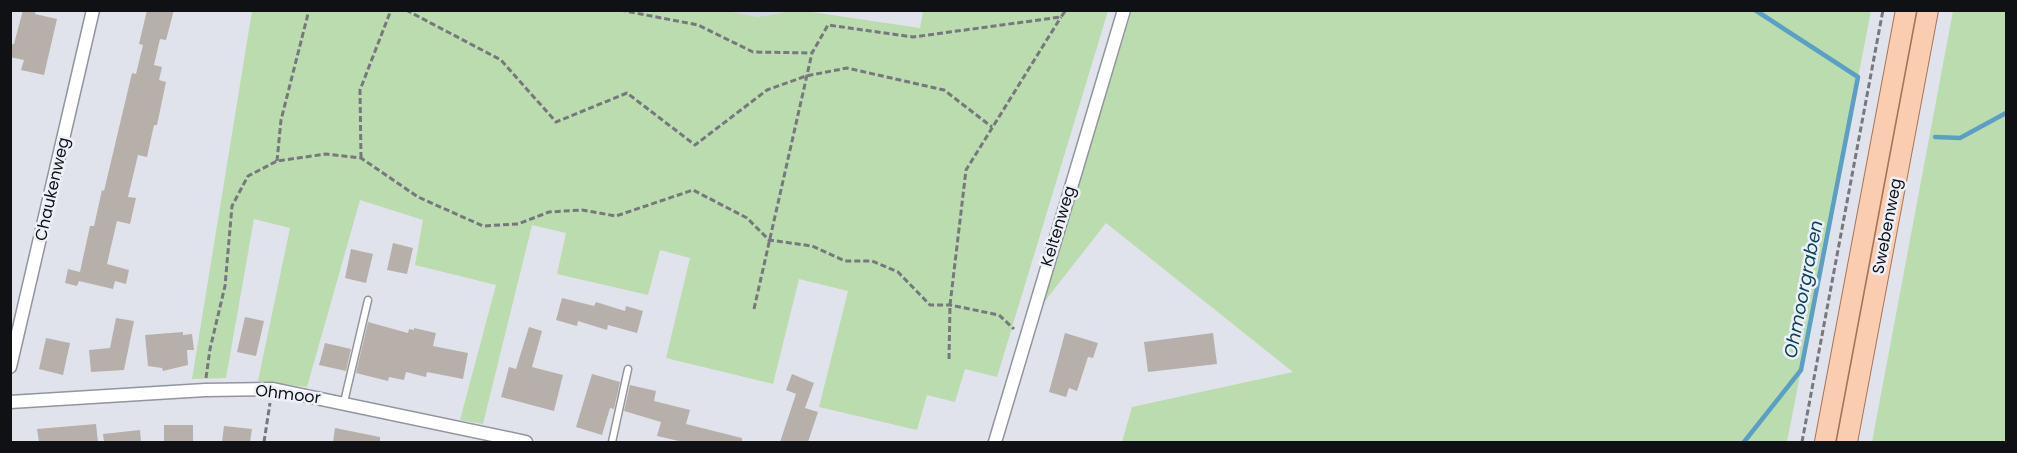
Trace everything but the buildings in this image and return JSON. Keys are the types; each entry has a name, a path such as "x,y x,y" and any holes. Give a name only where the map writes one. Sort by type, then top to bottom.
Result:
{"main road":[{"name":"Swebenweg","path":"1825,442 1906,10"},
{"name":"Swebenweg","path":"1847,442 1928,10"}],"street":[{"name":"Chaukenweg","path":"10,367 93,10"},
{"name":"Keltenweg","path":"995,442 1124,10"},
{"name":"Ohmoor","path":"10,402 205,390 273,389 344,402 526,442"}],"lane":[{"path":"344,402 368,300"},
{"path":"612,442 627,369"}],"path":[{"path":"277,161 281,120 309,10"},
{"path":"361,158 360,90 391,10"},
{"path":"406,10 501,60 556,122 627,93 695,145 766,90 806,76 847,68 944,90 992,127"},
{"path":"620,10 698,25 753,52 812,53"},
{"path":"949,358 950,305 966,170 1066,10"},
{"path":"1802,442 1883,10"},
{"path":"754,309 806,76 812,53 828,25 913,37 1061,17"},
{"path":"205,390 210,349 225,286 232,206 248,176 277,161 327,154 361,158 418,197 483,226 518,224 549,212 582,210 616,216 693,190 747,218 769,240 812,246 845,261 873,261 898,272 930,305 950,305 999,315 1025,338"},
{"path":"264,442 273,389"}],"shaded area":[{"path":"722,11 791,11 757,17"}],"green space":[{"path":"722,10 757,17 798,10 920,28 923,11 1108,11 997,377 965,369 955,402 927,395 917,430 819,407 848,291 799,279 773,384 666,358 690,258 660,250 648,295 557,274 566,233 532,225 483,424 460,420 496,285 415,265 423,220 360,200 307,387 258,381 290,228 254,219 226,378 192,379 252,11"},
{"path":"1132,11 1871,11 1787,442 1122,442 1132,407 1293,372 1106,223 1041,306"},
{"path":"1953,11 2006,11 2006,442 1872,442"}],"waterway":[{"name":"Ohmoorgraben","path":"1744,442 1801,370 1858,77 1755,10"},
{"name":"Ohmoorgraben","path":"1935,137 1960,138 2006,113"}]}
